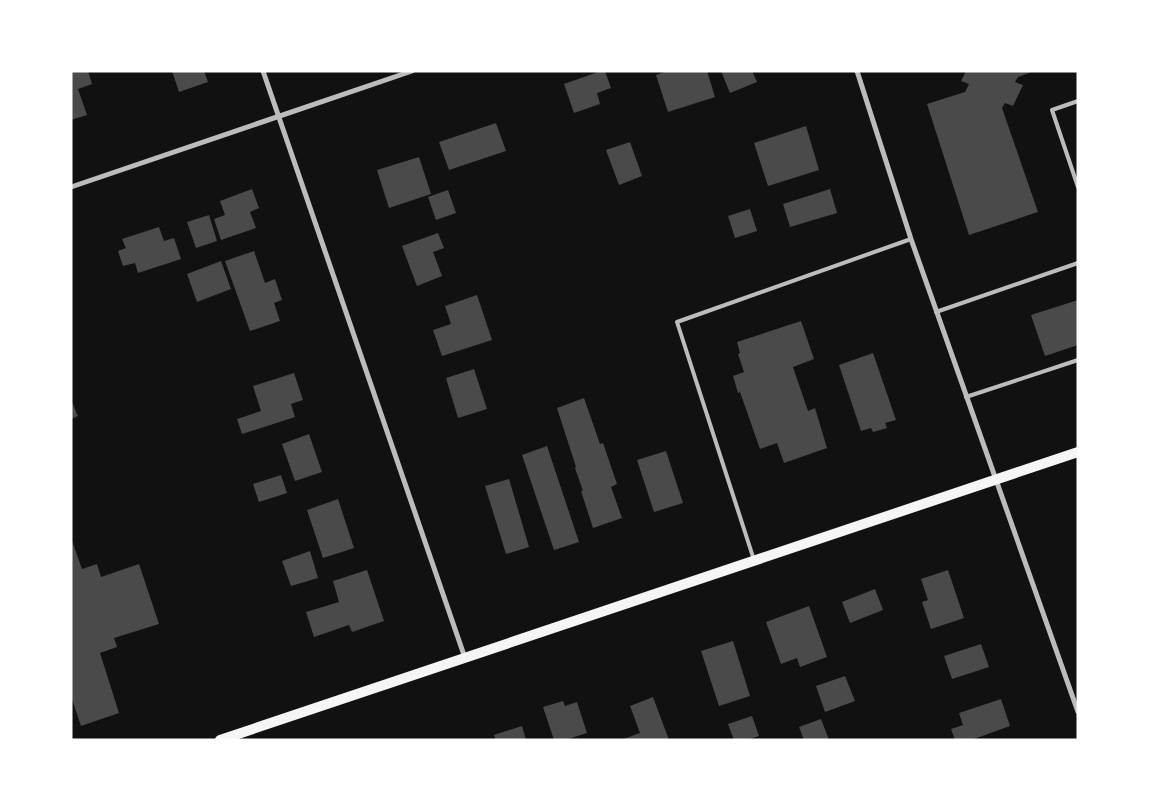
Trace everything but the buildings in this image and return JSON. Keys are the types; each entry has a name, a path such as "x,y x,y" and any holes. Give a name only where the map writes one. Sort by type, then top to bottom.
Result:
{"main road":[{"path":"220,740 1078,452"}],"street":[{"path":"263,71 466,658"},
{"path":"71,187 412,71"},
{"path":"857,71 936,312 1078,712"}],"lane":[{"path":"1078,101 1052,110 1078,187"},
{"path":"754,561 677,322 911,238"},
{"path":"936,312 1078,263"},
{"path":"966,397 1078,360"}]}
